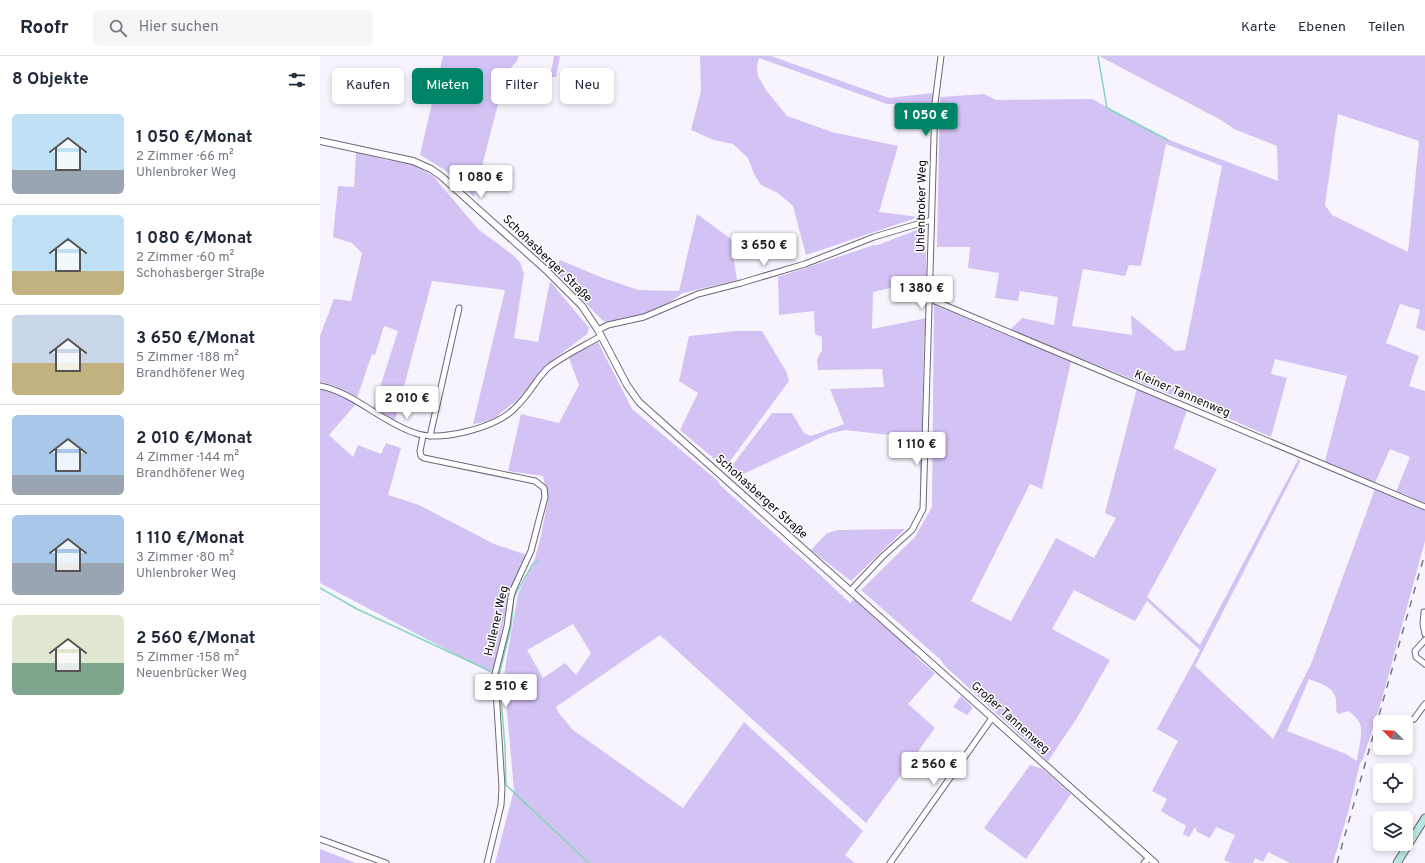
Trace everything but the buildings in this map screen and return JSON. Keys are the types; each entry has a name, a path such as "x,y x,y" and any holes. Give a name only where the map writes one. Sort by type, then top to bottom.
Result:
{"main road":[{"path":"1397,863 1425,818"}],"street":[{"name":"Uhlenbroker Weg","path":"850,592 882,557 912,530 923,509 935,103 941,56"},
{"name":"Schohasberger Straße","path":"320,141 413,161 431,168 465,196 582,306 600,333 627,385 639,402 850,592"},
{"path":"320,386 358,402 413,433 424,436 440,436 469,430 487,425 500,419 514,409 548,368 600,333 608,325 644,317 698,294 741,284 805,264 874,237 931,220"},
{"name":"Kleiner Tannenweg","path":"930,299 1425,507"},
{"path":"430,436 459,308"},
{"name":"Hullener Weg","path":"424,436 420,451 421,456 424,458 535,481 544,488 546,498 531,551 513,590 495,674 502,787 501,805 487,863"},
{"name":"Großer Tannenweg","path":"850,592 992,718 1147,860 1155,863"},
{"path":"1424,612 1423,624 1425,634"},
{"path":"1425,640 1415,651 1416,657 1425,664"},
{"path":"1414,719 1425,704"},
{"path":"890,863 992,718"},
{"path":"320,839 386,863"}],"shaded area":[{"path":"443,56 519,56 517,61 511,68 491,68 491,104 498,104 474,197 445,170 420,155 432,104 483,104 483,68 440,68"},
{"path":"554,56 560,56 556,77 552,77"},
{"path":"700,56 771,56 889,98 932,93 932,103 887,104 759,58 757,66 758,76 766,90 787,116 832,132 898,146 879,212 919,217 806,255 793,206 778,193 761,185 754,174 748,158 733,144 714,140 691,130 701,91"},
{"path":"1099,56 1425,56 1425,331 1416,328 1420,310 1400,304 1386,343 1419,356 1409,386 1425,391 1425,504 1405,494 1396,492 1410,457 1390,449 1375,483 1325,461 1347,376 1275,359 1271,374 1287,378 1271,437 1214,412 1010,330 1022,318 1054,325 1058,297 1020,291 1018,301 995,298 999,273 968,268 970,247 937,247 940,97 984,94 996,100 1092,99 1167,139 1278,181 1277,146 1234,129 1221,120","holes":["1338,114 1419,141 1408,252 1332,215 1325,205","1166,144 1222,166 1185,350 1175,351 1131,315 1132,335 1072,326 1083,269 1125,276 1129,265 1141,266"]},
{"path":"356,152 386,160 412,164 433,176 479,230 513,255 520,262 524,274 514,338 538,342 550,281 589,328 587,334 546,365 517,400 497,416 500,416 485,422 473,424 505,290 432,281 395,420 373,409 398,331 384,326 375,355 372,354 357,398 330,384 320,382 320,336 334,299 351,301 362,253 352,243 333,237 338,186 354,187"},
{"path":"697,214 731,239 737,280 683,293 663,307 641,315 608,323 602,320 555,271 560,260 603,278 638,290 679,291"},
{"path":"922,228 925,233 927,280 873,292 872,329 927,318 927,335 924,336 922,435 925,439 922,489 918,438 845,430 828,434 735,478 728,471 772,413 792,413 804,433 811,436 844,424 830,389 884,387 882,369 818,370 817,360 822,352 822,337 815,334 814,311 779,315 778,277 874,245 878,245"},
{"path":"934,305 1071,362 1042,489 1030,484 971,601 1011,621 1056,538 1094,558 1116,518 1105,513 1137,388 1187,410 1174,448 1217,469 1147,597 1200,645 1299,458 1300,462 1195,666 1273,739 1311,664 1375,489 1425,511 1425,541 1382,699 1377,715 1373,715 1373,727 1363,759 1360,763 1349,809 1333,863 1290,863 1268,852 1263,862 1255,858 1253,863 1231,863 1224,860 1235,835 1216,827 1210,838 1197,832 1195,827 1189,837 1183,834 1186,826 1161,811 1167,799 1152,791 1178,741 1157,729 1200,650 1147,601 1135,621 1074,590 1052,629 1110,660 1077,718 1048,761 944,665 941,660 861,590 915,537 932,507","holes":["1309,679 1326,686 1334,693 1336,698 1336,711 1338,714 1349,711 1360,724 1361,734 1357,761 1346,754 1287,731"]},
{"path":"736,331 762,331 786,371 789,381 725,468 680,430 698,393 679,381 689,336"},
{"path":"598,342 632,409 719,482 720,485 850,603 855,598 913,652 917,658 935,673 908,704 935,728 866,823 660,635 556,707 558,712 573,730 683,808 744,722 863,831 845,855 855,863 495,863 514,790 504,678 506,662 518,594 535,558 548,499 543,476 508,471 521,414 559,423 579,385 569,358","holes":["573,624 591,653 576,675 565,663 543,678 527,650"]},
{"path":"320,388 352,401 355,405 329,435 353,457 358,445 381,454 386,443 401,448 388,495 419,505 494,544 527,555 509,595 493,674 320,583"},
{"path":"905,529 851,581 811,550 827,533 838,530"},
{"path":"961,696 973,708 967,715 953,707"},
{"path":"1030,765 1043,769 1071,794 1026,859 984,828"},
{"path":"320,849 356,863 320,863"}],"waterway":[{"path":"1098,56 1107,108 1168,140"},
{"path":"500,681 499,675 511,627 514,597 532,565 538,561"},
{"path":"320,588 357,609 490,671"},
{"path":"500,687 505,747 506,785 589,863"}],"railway":[{"path":"1337,863 1425,553"}]}
